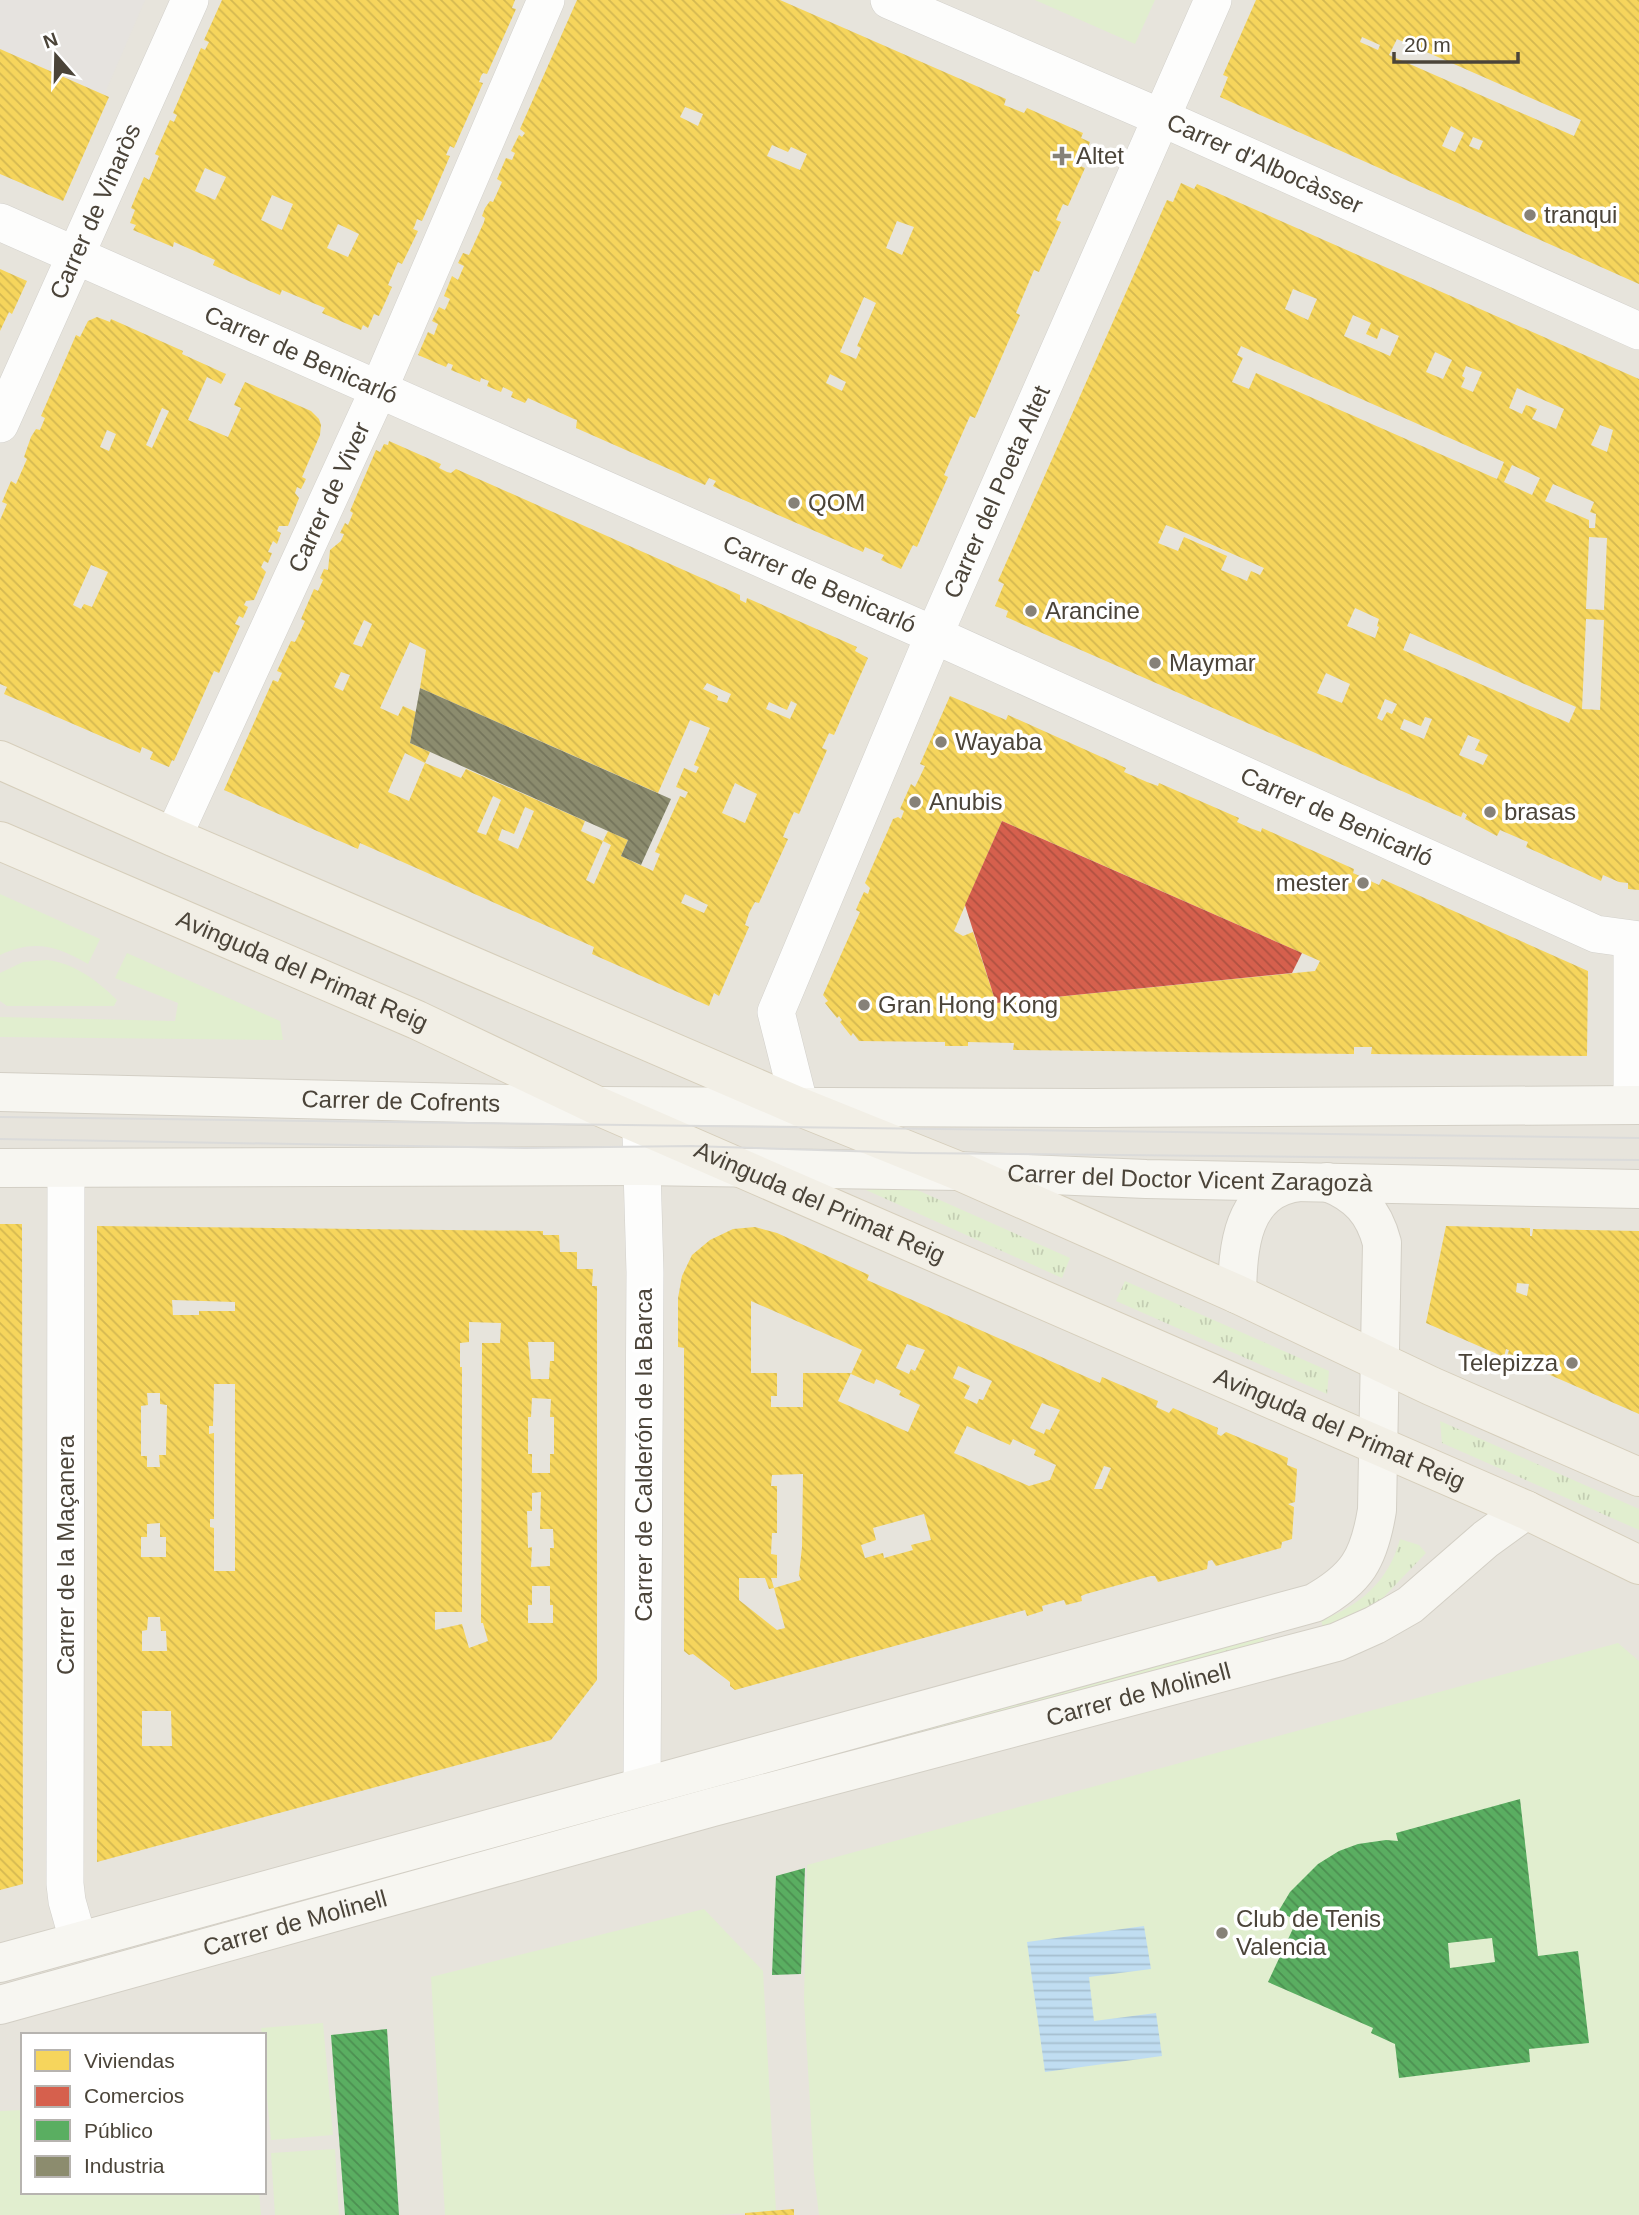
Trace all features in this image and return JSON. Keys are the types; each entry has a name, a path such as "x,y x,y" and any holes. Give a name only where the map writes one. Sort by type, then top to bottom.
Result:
{"main road":[{"path":"0,760 800,1107 959,1171 1237,1294 1443,1392 1639,1477"},
{"name":"Avinguda del Primat Reig","path":"0,841 417,1020 598,1106 1379,1445 1526,1510 1639,1565"}],"street":[{"name":"Carrer de Vinaròs","path":"0,424 190,0"},
{"name":"Carrer de Viver","path":"173,837 378,391 546,0"},
{"name":"Carrer d'Albocàsser","path":"889,0 1162,118 1639,331"},
{"name":"Carrer del Poeta Altet","path":"800,1107 776,1012 934,635 1213,0"},
{"name":"Carrer de Benicarló","path":"0,222 934,635 1596,934 1635,940"},
{"path":"800,1107 1636,1105 1635,940"},
{"name":"Carrer de Cofrents","path":"0,1092 598,1106 800,1107"},
{"name":"Carrer de Calderón de la Barca","path":"640,1124 645,1272 642,1787"},
{"path":"0,1168 739,1167"},
{"name":"Carrer del Doctor Vicent Zaragozà","path":"739,1167 1639,1189"},
{"name":"Carrer de la Maçanera","path":"66,1168 65,1884 78,1940"},
{"path":"1237,1294 1240,1244 1248,1218 1270,1194 1294,1183 1318,1182"},
{"name":"Carrer de Molinell","path":"0,1963 1314,1603 1335,1591 1354,1575 1368,1552 1377,1510 1382,1243 1377,1224 1369,1209 1353,1194 1318,1182"},
{"name":"Carrer de Molinell","path":"0,2005 713,1807 1337,1642 1410,1605 1486,1539 1526,1510"},
{"path":"703,1770 713,1807"},
{"path":"581,1803 591,1842"}],"shaded area":[{"path":"0,0 1639,0 1639,2215 0,2215"},
{"path":"0,0 145,0 104,95 0,49"}],"green space":[{"path":"1035,0 1155,0 1135,44"},
{"path":"0,894 100,939 88,964 66,953 45,947 24,947 0,955"},
{"path":"127,953 280,1021 283,1040 0,1037 0,1017 175,1021 178,1003 115,978"},
{"path":"47,960 67,965 94,980 117,1000 114,1006 7,1006 0,1001 0,973 23,962"},
{"path":"906,1185 1070,1258 1062,1278 866,1190"},
{"path":"1125,1281 1329,1371 1327,1394 1116,1301"},
{"path":"1440,1421 1639,1509 1639,1530 1442,1443"},
{"path":"1400,1539 1419,1545 1426,1553 1377,1604 1325,1634 1321,1620 1348,1607 1371,1590 1388,1567"},
{"path":"1263,1637 1266,1648 768,1773"},
{"name":"Club de Tenis Valencia","path":"1618,1643 1639,1661 1639,2215 819,2215 804,2000 807,1865"},
{"path":"704,1909 763,1971 776,2211 718,2215 445,2215 431,1977"},
{"path":"323,2023 333,2135 271,2140 266,2086 266,2033 262,2033 261,2028"},
{"path":"21,2110 21,2194 259,2194 261,2215 0,2215 0,2111"},
{"path":"335,2149 339,2215 275,2215 271,2153"}],"water":[{"path":"1144,1926 1151,1969 1089,1977 1094,2021 1156,2013 1162,2056 1045,2072 1027,1942"}],"building: Viviendas":[{"path":"222,0 515,0 512,8 516,9 487,74 483,73 481,76 479,82 483,83 454,148 450,146 446,155 450,156 422,221 417,219 413,229 418,231 402,264 398,262 388,285 392,287 379,316 374,314 368,328 363,325 361,330 322,313 325,308 282,290 280,295 213,265 215,260 174,242 173,247 133,230 136,225 130,223 135,210 131,208 144,177 149,180 159,156 155,154 170,120 174,122 177,115 173,113 201,48 205,50 209,42 204,40","holes":["205,168 226,177 215,200 195,191","272,195 293,204 282,230 261,220","338,224 359,234 348,257 327,248"]},
{"path":"577,0 780,0 1006,99 1004,105 1024,113 1027,108 1083,133 1081,138 1090,142 1080,166 1085,168 1068,206 1063,204 1056,220 1061,222 1039,272 1034,270 1016,313 1020,315 975,418 970,416 944,475 948,477 917,547 913,545 901,569 881,560 884,555 865,547 863,552 723,491 713,486 716,481 709,478 705,485 576,428 577,420 528,398 525,403 511,397 513,392 503,387 501,392 487,386 489,381 481,378 480,382 451,370 453,365 448,363 446,367 418,355 428,332 434,335 438,324 432,321 439,307 445,310 450,299 444,296 452,276 458,280 464,266 458,263 463,253 469,255 484,222 485,218 482,216 485,208 490,201 493,202 502,182 497,179 506,158 512,160 515,153 511,151 519,135 522,137 525,133 520,129","holes":["685,107 703,114 698,126 680,117","772,145 788,152 791,147 807,154 800,170 767,156","897,221 914,227 902,255 886,248","864,297 876,303 857,346 861,348 856,359 840,352","830,374 846,382 842,391 826,383"]},
{"path":"1256,0 1639,0 1639,284 1220,97 1228,77 1223,75","holes":["1362,37 1380,45 1378,50 1360,42","1397,39 1581,120 1574,136 1389,55","1451,126 1464,133 1455,152 1442,146","1473,137 1483,141 1479,150 1469,146"]},
{"path":"0,49 109,97 63,201 0,174"},
{"path":"1181,183 1194,189 1197,184 1639,379 1639,890 1628,889 1628,883 1603,875 1601,881 1526,847 1528,842 1500,830 1497,836 1465,819 1467,815 1463,812 1461,817 1006,617 1008,611 995,606 1004,584 998,581 1167,200 1173,202","holes":["1293,289 1317,299 1308,320 1285,309","1353,315 1371,323 1366,334 1377,339 1381,328 1399,336 1390,356 1344,336","1241,346 1504,462 1497,479 1256,373 1249,389 1232,382 1243,358 1237,355","1435,352 1452,360 1443,379 1426,372","1466,366 1482,372 1473,392 1461,387","1517,388 1564,409 1556,429 1532,419 1537,409 1526,405 1522,414 1509,408","1600,425 1613,430 1607,452 1591,445","1512,465 1540,478 1532,495 1504,482","1553,484 1594,502 1590,512 1596,514 1595,528 1589,528 1589,520 1545,501","1166,525 1264,568 1260,575 1251,571 1247,581 1221,570 1227,556 1184,537 1178,551 1158,543","1589,537 1607,538 1604,610 1586,609","1355,608 1379,619 1375,638 1347,626","1586,619 1604,620 1600,710 1582,709","1410,633 1576,707 1569,723 1403,650","1326,673 1350,684 1342,703 1317,693","1385,699 1397,704 1392,714 1387,712 1382,721 1377,718","1425,717 1432,719 1424,739 1400,729 1404,719 1421,726","1468,735 1480,740 1475,750 1488,755 1483,765 1459,755"]},
{"path":"0,269 27,281 12,314 9,312 0,331"},
{"path":"97,317 110,322 111,319 183,351 182,354 226,374 221,384 207,377 188,420 228,437 241,408 234,405 245,382 311,411 321,425 320,435 302,477 306,479 301,489 297,487 295,493 299,498 288,526 279,526 277,531 281,533 277,544 273,541 268,552 272,553 268,563 264,561 261,567 266,572 254,600 246,601 244,605 248,607 243,618 239,616 235,624 240,626 219,673 214,671 169,767 150,759 153,752 142,747 140,753 4,694 7,687 0,684 0,520 7,504 2,502 11,481 16,484 27,459 24,457 31,437 36,429 40,430 45,418 41,416 76,335 80,337 88,321","holes":["162,408 169,411 152,448 146,445","107,430 116,434 109,451 100,447","91,565 108,572 92,607 84,604 81,609 73,605"]},
{"path":"389,441 441,464 439,468 447,472 451,473 456,469 740,595 740,600 746,603 747,598 857,647 855,651 868,658 834,735 829,733 822,748 827,750 799,814 794,812 788,825 783,837 788,839 759,903 755,902 749,913 745,925 749,927 719,996 714,993 709,1006 592,954 594,947 360,843 358,849 224,790 273,680 278,682 282,673 277,671 291,641 295,642 300,632 305,621 301,619 314,589 318,591 324,569 328,570 330,550 341,541 344,534 340,533 345,523 348,525 353,513 350,511 376,450 380,452 384,444 388,445","holes":["364,620 372,624 362,647 353,644","410,642 426,650 420,688 658,793 690,720 710,728 694,765 699,767 696,773 684,768 676,787 688,792 685,798 680,796 655,852 660,854 653,871 621,856 628,840 608,831 603,841 581,831 585,821 466,769 461,778 425,763 430,752 410,743 416,712 403,706 398,716 380,708","341,672 350,675 343,691 334,687","707,683 731,694 727,703 717,700 718,696 703,689","791,701 797,704 790,719 766,709 769,702 787,710","405,753 425,763 409,801 388,792","735,783 757,794 745,823 722,813","493,796 501,800 486,835 477,832","525,807 534,811 518,849 498,840 502,829 514,834","603,841 611,845 594,884 586,880","685,894 708,905 704,913 681,903"]},
{"path":"950,696 1006,720 1008,715 1126,768 1124,772 1158,786 1159,783 1239,818 1237,822 1250,828 1261,832 1262,828 1354,869 1353,873 1379,885 1382,879 1588,971 1587,1056 1371,1054 1372,1047 1354,1047 1354,1054 1013,1050 1014,1043 968,1042 968,1046 945,1046 945,1042 859,1041 853,1033 851,1036 840,1022 842,1020 839,1016 837,1018 825,1003 828,1001 823,995 860,912 856,910 858,905 864,892 868,894 870,888 865,883 893,819 901,819 904,811 900,809 911,784 915,787 925,766 920,764","holes":["1002,821 1320,961 1315,971 996,1003 973,932 963,936 954,931"]},
{"path":"0,1224 22,1224 23,1884 0,1890"},
{"path":"97,1226 543,1231 543,1235 559,1235 560,1252 577,1252 577,1269 593,1269 592,1286 597,1286 597,1680 551,1740 97,1862","holes":["172,1300 235,1302 235,1311 199,1311 199,1315 173,1315","469,1322 501,1323 500,1343 482,1343 481,1623 488,1641 469,1648 462,1624 435,1630 435,1612 462,1612 460,1343 469,1342","528,1342 554,1342 554,1361 550,1361 549,1379 531,1379","214,1384 235,1384 235,1571 214,1571 214,1528 210,1527 210,1519 214,1519 214,1433 209,1434 209,1426 213,1426","147,1393 160,1393 160,1404 167,1405 166,1455 159,1455 160,1467 147,1467 147,1456 141,1456 141,1406 148,1405","532,1398 551,1399 554,1454 550,1454 550,1473 532,1473 532,1454 528,1454 528,1417 531,1417","541,1492 540,1529 553,1529 554,1548 550,1548 550,1566 531,1567 532,1547 528,1548 527,1511 532,1511 532,1493","160,1523 160,1537 166,1537 166,1557 141,1557 141,1537 147,1537 147,1524","532,1586 550,1586 553,1623 528,1623","148,1617 160,1617 161,1631 166,1631 167,1651 142,1651 142,1631 147,1630","142,1711 171,1711 172,1746 142,1746"]},
{"path":"1446,1226 1530,1228 1530,1236 1533,1229 1639,1231 1639,1414 1507,1356 1509,1350 1506,1349 1504,1357 1426,1323","holes":["1517,1283 1529,1284 1527,1296 1516,1292"]},
{"path":"755,1227 777,1233 869,1275 867,1280 1100,1383 1102,1377 1158,1401 1156,1407 1169,1413 1173,1408 1218,1428 1217,1434 1221,1436 1226,1432 1288,1458 1287,1465 1297,1469 1295,1502 1288,1504 1294,1507 1292,1539 1282,1542 1281,1548 1216,1566 1212,1560 1208,1561 1207,1569 1158,1582 1155,1576 1151,1576 1086,1594 1081,1596 1082,1601 1066,1605 1064,1600 1042,1606 1043,1611 1027,1616 1025,1610 735,1690 730,1686 730,1682 713,1669 693,1654 689,1655 684,1651 684,1348 678,1347 678,1298 682,1276 692,1255 710,1240 733,1229","holes":["751,1301 862,1350 851,1374 874,1384 876,1379 901,1391 899,1395 920,1405 908,1432 838,1401 851,1373 803,1373 803,1407 771,1407 771,1396 777,1396 777,1373 751,1373","907,1344 925,1350 915,1371 911,1369 909,1374 896,1368","958,1366 992,1381 983,1400 979,1399 977,1404 964,1398 970,1386 953,1378","1042,1403 1060,1410 1050,1430 1046,1429 1044,1434 1030,1428","967,1426 1010,1445 1013,1439 1036,1450 1034,1455 1056,1465 1050,1480 1029,1486 954,1453","1104,1466 1111,1468 1102,1489 1094,1489","803,1474 801,1580 774,1588 771,1578 777,1578 777,1555 771,1554 772,1533 777,1533 777,1486 771,1486 772,1475","924,1514 931,1540 911,1545 913,1550 884,1558 883,1553 865,1558 861,1545 876,1540 873,1528","739,1578 765,1578 769,1589 774,1588 785,1628 777,1630 739,1600"]},
{"path":"794,2209 794,2215 745,2215 745,2213"}],"building: Comercios":[{"path":"1002,821 1302,953 1292,973 996,1003 965,905"}],"building: Público":[{"path":"1520,1799 1538,1956 1578,1951 1589,2043 1529,2049 1530,2062 1399,2078 1395,2044 1371,2033 1373,2028 1268,1982 1297,1920 1278,1912 1290,1892 1318,1864 1339,1851 1358,1844 1398,1841 1396,1833","holes":["1492,1938 1495,1962 1450,1968 1448,1943"]},
{"path":"805,1868 801,1974 772,1975 776,1876"},
{"path":"387,2029 399,2215 345,2215 331,2035"}],"building: Industria":[{"path":"420,688 671,799 641,865 621,856 628,840 410,743"}],"tram line":[{"path":"0,1117 1639,1138"},
{"path":"0,1139 525,1148 691,1146 913,1153 1639,1160"}],"place":[{"name":"Altet","path":"1062,156"},
{"name":"tranqui","path":"1530,215"},
{"name":"QOM","path":"794,503"},
{"name":"Arancine","path":"1031,611"},
{"name":"Maymar","path":"1155,663"},
{"name":"Wayaba","path":"941,742"},
{"name":"Anubis","path":"915,802"},
{"name":"brasas","path":"1490,812"},
{"name":"mester","path":"1363,883"},
{"name":"Gran Hong Kong","path":"864,1005"},
{"name":"Telepizza","path":"1572,1363"},
{"name":"Club de Tenis Valencia","path":"1222,1933"}]}
